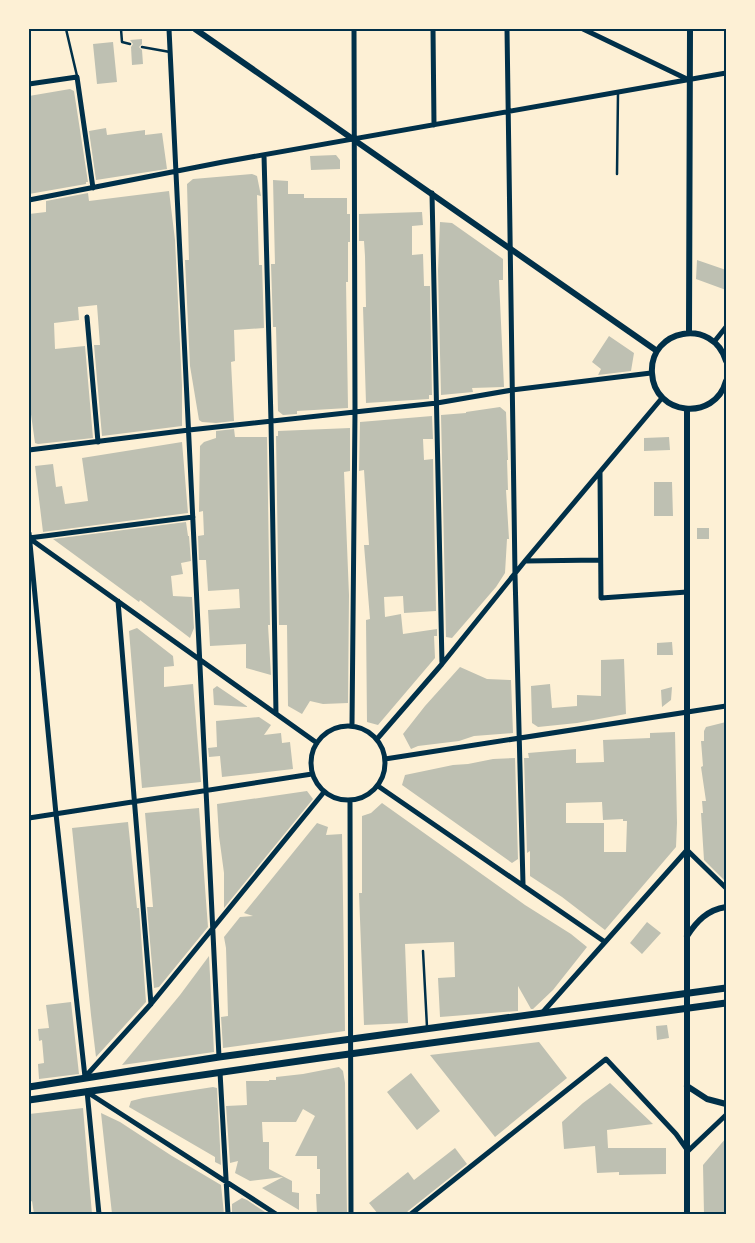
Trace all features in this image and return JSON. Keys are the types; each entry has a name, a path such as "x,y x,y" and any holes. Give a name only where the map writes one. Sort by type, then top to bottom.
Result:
{"main road":[{"path":"29,1087 219,1058 726,988"},
{"path":"29,1100 726,1003"}],"street":[{"path":"169,29 219,1058"},
{"path":"194,29 657,351"},
{"path":"352,726 355,412 354,29"},
{"path":"433,29 434,125"},
{"path":"507,29 515,574 523,884"},
{"path":"583,29 690,80"},
{"path":"689,333 690,29"},
{"path":"29,200 264,155 726,73"},
{"path":"29,84 78,78 93,188"},
{"path":"264,155 276,714"},
{"path":"432,193 442,664"},
{"path":"87,317 98,442"},
{"path":"714,342 726,326"},
{"path":"726,361 720,348 706,337 689,333 676,335 665,342 657,351 652,373 653,382 662,398 673,406 687,410 706,406 724,395 726,381"},
{"path":"29,450 189,430 437,403 512,390 652,373"},
{"path":"377,739 442,664 525,561 662,398"},
{"path":"687,410 687,1214"},
{"path":"600,472 601,598 687,592"},
{"path":"29,538 193,517"},
{"path":"29,533 56,814 85,1078"},
{"path":"29,538 317,743"},
{"path":"525,561 600,560"},
{"path":"118,601 151,1004"},
{"path":"385,759 726,706"},
{"path":"342,726 352,726 361,728 377,739 385,759 382,778 378,786 370,794 350,801 332,797 317,784 312,774 312,753 324,735 342,726"},
{"path":"29,818 312,774"},
{"path":"378,786 605,942"},
{"path":"85,1078 151,1004 324,792"},
{"path":"350,801 351,1214"},
{"path":"687,850 726,888"},
{"path":"541,1013 687,850"},
{"path":"687,936 704,915 713,910 726,907"},
{"path":"411,1214 606,1059 676,1134 688,1151"},
{"path":"220,1072 228,1214"},
{"path":"687,1086 706,1100 726,1104"},
{"path":"87,1092 276,1214"},
{"path":"87,1092 99,1214"},
{"path":"688,1151 726,1115"}],"lane":[{"path":"66,29 78,78"},
{"path":"121,29 122,42 130,44"},
{"path":"142,47 170,52"},
{"path":"617,174 618,92"},
{"path":"423,951 428,1029"}],"building":[{"path":"142,39 142,44 139,47 142,50 143,64 132,65 131,47 133,44 130,40"},
{"path":"113,42 117,82 97,84 93,44"},
{"path":"70,89 74,91 88,182 86,184 29,194 29,96"},
{"path":"106,128 107,135 145,130 145,135 162,133 167,169 96,180 89,131"},
{"path":"336,155 340,160 340,169 311,170 310,156"},
{"path":"252,174 257,176 261,196 257,195 259,265 262,265 264,328 234,330 235,361 231,362 234,421 202,422 199,420 190,366 185,260 189,260 187,184 193,179"},
{"path":"273,180 288,181 288,194 304,194 304,198 347,198 347,214 350,214 348,282 346,282 348,408 297,411 297,414 283,415 278,411 276,327 273,327 271,264 275,264"},
{"path":"169,191 175,240 182,385 182,426 102,436 94,345 100,345 97,305 78,307 79,320 54,323 55,349 85,346 93,438 35,443 29,400 29,214 46,212 46,201 88,193 89,201"},
{"path":"422,212 423,225 412,226 412,255 423,254 424,286 430,286 432,395 429,395 429,399 366,403 363,307 366,307 365,256 364,241 359,241 359,214"},
{"path":"440,222 452,223 503,259 503,280 499,280 504,387 472,388 473,392 441,395 438,271"},
{"path":"697,260 726,270 726,290 696,279"},
{"path":"609,336 634,353 631,371 598,375 601,369 592,362"},
{"path":"500,407 506,412 508,460 508,490 506,490 509,539 507,539 505,573 496,587 452,638 446,637 441,415"},
{"path":"432,416 433,439 423,439 424,460 433,459 436,611 404,613 403,596 384,597 385,617 401,614 403,634 437,629 437,636 434,636 435,658 378,725 367,722 366,620 370,619 364,545 369,545 364,470 359,471 360,422"},
{"path":"350,428 350,471 344,472 349,595 348,703 323,704 310,701 302,714 288,706 287,625 279,625 276,436 278,436 278,431"},
{"path":"234,429 235,437 267,437 270,625 268,625 271,675 246,668 246,644 210,646 208,610 240,608 239,589 208,591 206,560 199,560 198,536 204,535 203,511 199,512 200,446 204,442 216,438 216,431"},
{"path":"669,437 670,450 644,451 644,438"},
{"path":"182,442 188,513 43,532 35,466 53,464 56,487 62,486 65,504 88,501 82,458"},
{"path":"654,482 672,482 673,516 654,516"},
{"path":"186,522 191,561 181,563 183,574 171,576 173,596 192,597 194,628 190,638 140,600 139,602 53,539"},
{"path":"697,528 709,528 709,539 697,539"},
{"path":"137,628 173,656 174,666 164,667 164,687 193,684 201,782 142,788 129,631"},
{"path":"672,642 673,655 657,655 657,643"},
{"path":"624,659 626,714 577,723 538,727 532,723 531,686 550,684 552,708 577,706 577,695 601,696 601,660"},
{"path":"460,667 487,679 511,680 513,733 474,736 459,741 418,746 411,749 403,734"},
{"path":"217,686 248,707 214,705 213,689"},
{"path":"672,687 671,700 662,707 661,690"},
{"path":"259,717 271,725 264,735 281,733 282,743 290,742 293,769 222,777 220,756 209,757 208,748 217,747 216,721"},
{"path":"726,722 726,882 704,860 701,813 703,813 702,801 706,801 701,767 703,766 701,741 704,741 706,727"},
{"path":"675,732 676,847 605,930 562,897 530,876 530,851 527,853 524,758 529,758 528,753 576,749 576,763 604,762 603,740 650,738 650,733","holes":["602,802 603,820 623,819 623,821 627,821 626,852 604,852 604,823 566,823 566,803"]},
{"path":"515,758 518,859 512,863 402,785 405,775 453,765"},
{"path":"307,791 313,799 224,908 224,873 217,804"},
{"path":"382,803 587,947 553,990 533,1009 531,1009 518,986 518,1011 440,1017 438,978 455,977 454,942 405,944 408,1023 364,1025 359,893 362,893 362,816 371,813"},
{"path":"199,808 208,927 159,987 154,988 147,907 153,907 145,813"},
{"path":"128,822 137,908 139,908 146,1002 96,1057 72,828"},
{"path":"317,823 328,827 326,835 342,834 345,1031 223,1048 221,1017 228,1016 224,937 240,917 253,916 244,913"},
{"path":"647,922 661,933 642,954 630,943"},
{"path":"209,956 214,1052 122,1065 180,995"},
{"path":"71,1002 79,1074 39,1079 38,1064 44,1063 42,1040 39,1041 38,1029 49,1028 46,1005"},
{"path":"667,1025 669,1038 657,1040 656,1026"},
{"path":"539,1042 567,1078 495,1137 430,1055"},
{"path":"339,1067 343,1071 345,1083 347,1214 317,1214 316,1194 320,1194 320,1169 317,1169 317,1156 295,1156 315,1116 303,1109 296,1122 262,1122 263,1142 269,1142 269,1169 292,1181 292,1192 299,1193 299,1210 262,1188 283,1177 250,1181 235,1173 238,1161 230,1163 226,1106 247,1105 246,1081 276,1080 276,1077"},
{"path":"411,1073 440,1111 417,1130 387,1092"},
{"path":"610,1083 653,1124 607,1130 608,1148 666,1148 666,1174 619,1175 619,1172 597,1173 595,1146 564,1149 562,1122 583,1103"},
{"path":"213,1087 217,1088 221,1165 215,1162 215,1157 129,1107 131,1101 143,1098"},
{"path":"83,1108 92,1214 34,1214 29,1193 29,1114"},
{"path":"101,1113 120,1122 221,1185 224,1214 112,1214"},
{"path":"726,1138 726,1214 704,1214 703,1165"},
{"path":"455,1148 467,1164 406,1214 378,1214 369,1203 408,1172 414,1180"},
{"path":"242,1198 268,1214 232,1214 232,1204"}]}
